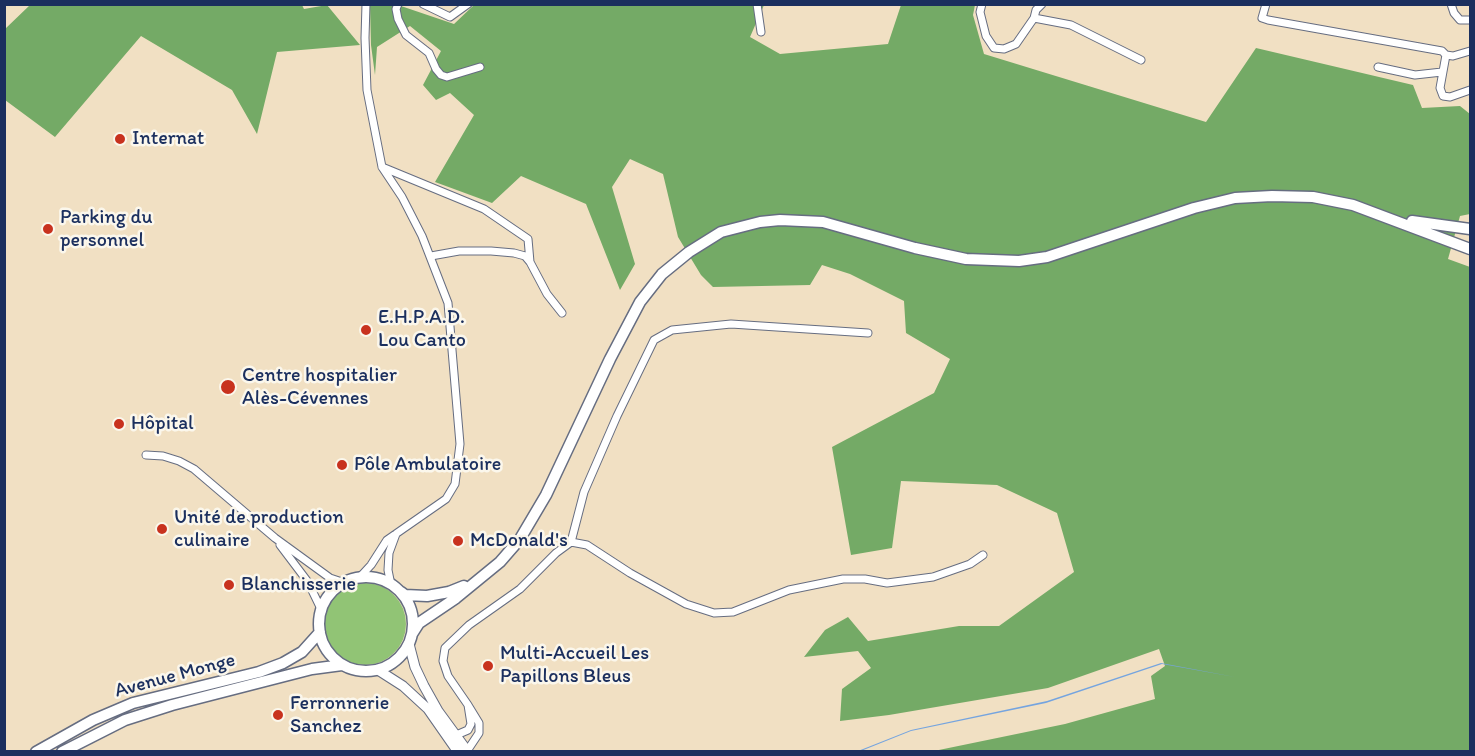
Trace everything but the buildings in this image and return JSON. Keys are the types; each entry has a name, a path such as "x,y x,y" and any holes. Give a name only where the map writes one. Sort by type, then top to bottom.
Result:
{"main road":[{"path":"473,583 449,592 427,596 405,595 376,578 359,578 345,583 327,600 322,611 320,632 328,651 342,665 354,670 378,670 391,664 402,655 419,623 456,598 500,562 533,519 640,302 662,274 689,252 721,232 750,224 780,220 823,222 915,248 966,259 1018,261 1047,257 1194,208 1235,198 1272,196 1313,197 1353,205 1470,249"},
{"path":"1391,218 1470,229"},
{"path":"401,592 411,612 411,639 415,667 458,752"},
{"name":"Avenue Monge","path":"36,752 93,720 133,703 259,672 283,663 302,652 320,632"},
{"name":"Avenue Monge","path":"62,752 125,720 172,705 312,669 342,665"},
{"path":"378,670 403,686 467,751"}],"street":[{"path":"359,578 371,565 387,540 446,498 455,484 460,444 448,303 431,256 402,197 382,167 367,90 366,4"},
{"path":"398,4 396,9 398,19 406,35 429,53 441,75 447,77 480,67"},
{"path":"423,4 450,17 468,4"},
{"path":"757,4 761,32"},
{"path":"982,4 980,12 986,36 994,48 1004,49 1016,44 1042,4"},
{"path":"1266,4 1262,18 1268,20 1442,51 1446,55 1453,56 1470,51"},
{"path":"1451,4 1460,20 1470,20"},
{"path":"1034,18 1071,25 1141,60"},
{"path":"1446,55 1440,88 1443,96 1450,97 1470,90"},
{"path":"1378,67 1415,75 1442,72"},
{"path":"382,167 484,209 504,221 528,239 530,262"},
{"path":"431,256 459,251 491,251 525,256 547,294 562,313"},
{"path":"467,751 479,733 479,723 448,676 443,662 445,648 469,625 520,589 556,553 571,542 584,492 617,416 654,340 672,330 731,324 868,333"},
{"path":"146,455 163,456 194,469 275,538 330,578 345,583"},
{"path":"391,585 388,570 389,553 396,534"},
{"path":"275,538 308,582 322,611"},
{"path":"571,542 587,545 630,573 686,604 714,613 733,612 789,590 843,579 865,579 887,584 933,577 970,564 983,555"},
{"path":"452,737 468,730 471,724 468,705"}],"green space":[{"path":"30,5 302,5 304,9 327,5 360,45 277,52 257,134 232,90 141,36 55,137 5,100 5,29"},
{"path":"370,5 398,5 454,24 474,5 764,5 750,37 780,54 888,44 901,5 975,5 973,15 984,54 1206,122 1256,48 1413,85 1422,108 1460,106 1470,114 1470,214 1460,216 1448,259 1470,267 1470,751 934,751 1065,724 1155,699 1151,676 1165,666 1159,649 1048,688 840,721 842,689 871,668 858,651 804,657 825,630 848,617 868,641 959,626 999,626 1074,572 1057,513 997,485 901,481 892,548 851,555 832,447 934,393 950,359 906,333 904,301 850,274 822,265 810,285 713,287 701,275 678,237 663,174 630,159 612,187 635,264 620,290 586,204 521,176 492,203 435,182 474,115 450,93 436,100 423,85 441,51 410,26 377,47 375,75 371,45"},
{"path":"365,583 381,586 394,595 403,608 406,624 403,640 394,653 381,662 365,665 349,662 336,653 327,640 324,624 327,608 336,595 349,586"}],"water":[{"path":"1161,663 1235,677 1162,664 1046,703 911,731 858,751 911,730 1047,701"}],"place":[{"name":"Internat","path":"120,139"},
{"name":"Parking du personnel","path":"48,229"},
{"name":"E.H.P.A.D. Lou Canto","path":"366,330"},
{"name":"Centre hospitalier Alès-Cévennes","path":"228,387"},
{"name":"Hôpital","path":"119,424"},
{"name":"Pôle Ambulatoire","path":"342,465"},
{"name":"Unité de production culinaire","path":"162,529"},
{"name":"McDonald's","path":"458,541"},
{"name":"Blanchisserie","path":"229,585"},
{"name":"Multi-Accueil Les Papillons Bleus","path":"488,666"},
{"name":"Ferronnerie Sanchez","path":"278,715"}]}
